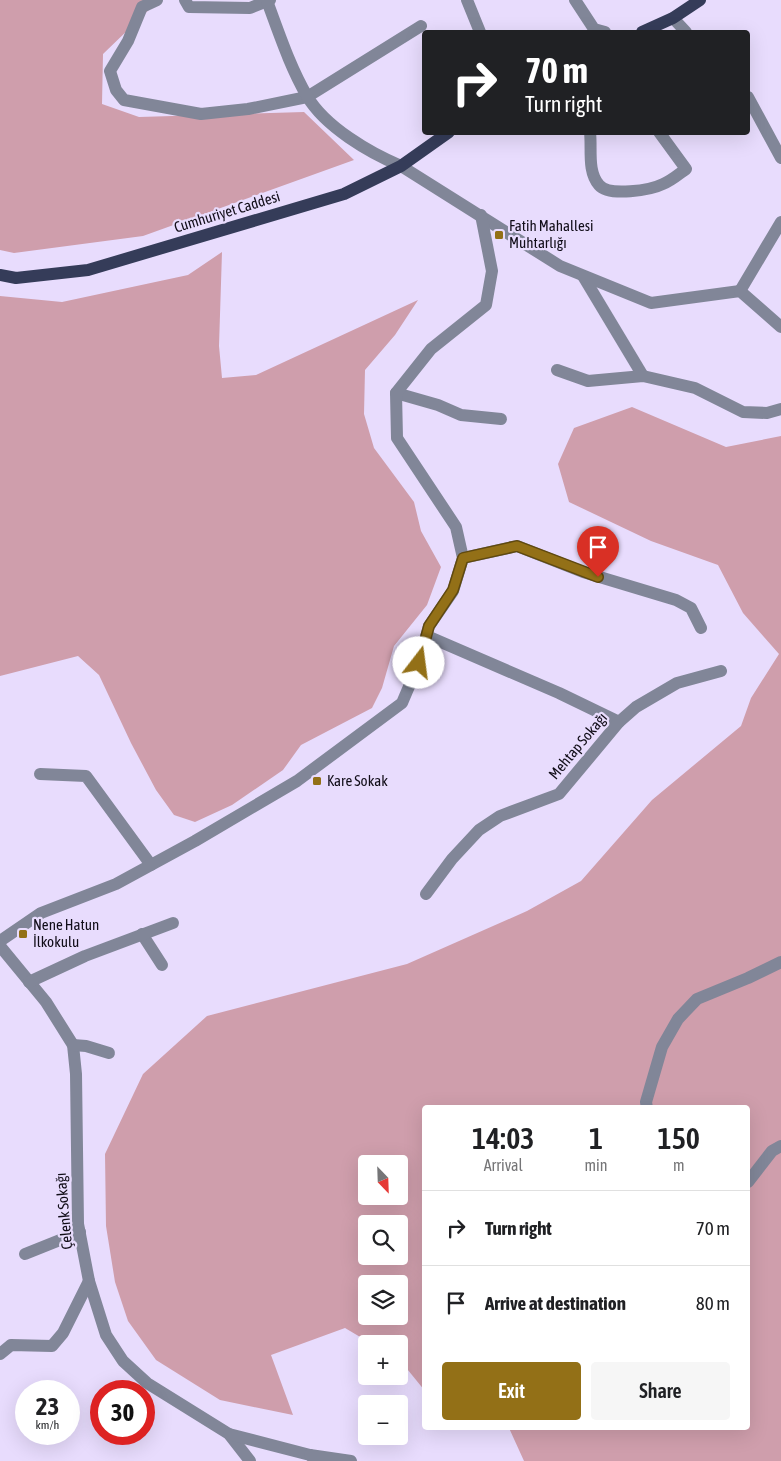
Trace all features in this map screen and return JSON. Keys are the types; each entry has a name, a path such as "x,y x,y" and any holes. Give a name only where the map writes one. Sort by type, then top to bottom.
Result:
{"main road":[{"path":"646,30 673,18 700,0"},
{"name":"Cumhuriyet Caddesi","path":"0,275 16,278 88,270 344,194 401,166 444,135"}],"street":[{"path":"157,0 142,7 128,41 110,71 116,90 124,100 201,114 248,109 307,97 421,26"},
{"path":"186,0 189,7 250,8 269,1 290,59 307,97 317,110 374,154 401,166 560,266 650,303 740,291 781,327"},
{"path":"467,0 479,30"},
{"path":"575,0 594,28 600,30"},
{"path":"673,18 684,30"},
{"path":"750,101 781,158"},
{"path":"590,135 592,170 600,186 611,192 620,192 663,185 686,169 661,135"},
{"path":"0,940 41,913 116,884 152,865 297,781 402,703 419,663 429,626 453,590 463,558 456,527 397,438 396,393 431,349 486,305 492,271 481,215"},
{"path":"740,291 781,222"},
{"path":"583,276 643,376"},
{"path":"557,370 588,381 643,376 695,388 743,412 766,413 781,408"},
{"path":"396,393 438,405 461,415 501,419"},
{"path":"463,558 517,546 583,572 676,600 691,608 701,628"},
{"path":"427,636 559,693 619,722"},
{"name":"Mehtap Sokağı","path":"426,894 452,859 479,830 500,816 559,794 619,722 636,707 677,683 722,671"},
{"path":"40,774 86,776 152,865"},
{"path":"29,982 85,956 173,923"},
{"path":"142,934 162,965"},
{"name":"Çelenk Sokağı","path":"0,946 46,1002 73,1045 76,1074 76,1152 80,1232 89,1281 106,1335 123,1361 148,1383 229,1434 313,1458 351,1461"},
{"path":"646,1105 662,1047 678,1019 698,999 781,962"},
{"path":"73,1045 86,1046 109,1053"},
{"path":"750,1179 772,1151 781,1146"},
{"path":"25,1254 80,1232"},
{"path":"0,1354 10,1344 52,1346 64,1333 89,1281"},
{"name":"Çelenk Sokağı","path":"229,1434 250,1461"}],"shaded area":[{"path":"0,0 159,0 103,54 102,104 139,117 304,112 354,160 143,236 14,253 0,250"},
{"path":"222,252 219,346 222,378 256,375 418,300 395,335 365,370 364,414 374,448 414,502 421,531 441,567 427,605 394,646 382,688 372,708 301,745 283,770 232,805 195,822 174,815 156,790 131,743 99,675 78,656 0,676 0,296 62,302 188,275"},
{"path":"632,407 726,447 781,436 781,1461 524,1461 510,1430 750,1430 750,1105 422,1105 422,1387 408,1370 408,1335 358,1336 345,1328 271,1355 293,1415 220,1400 156,1360 128,1321 115,1282 106,1226 105,1154 143,1074 207,1016 407,964 527,911 581,881 652,800 741,726 751,698 779,654 743,613 718,565 651,541 569,502 558,464 574,428"}],"place":[{"name":"Fatih Mahallesi Muhtarlığı","path":"499,235"},
{"name":"Kare Sokak","path":"317,781"},
{"name":"Nene Hatun İlkokulu","path":"23,934"}],"route":[{"path":"419,663 429,626 453,590 463,558 517,546 598,577"}]}
